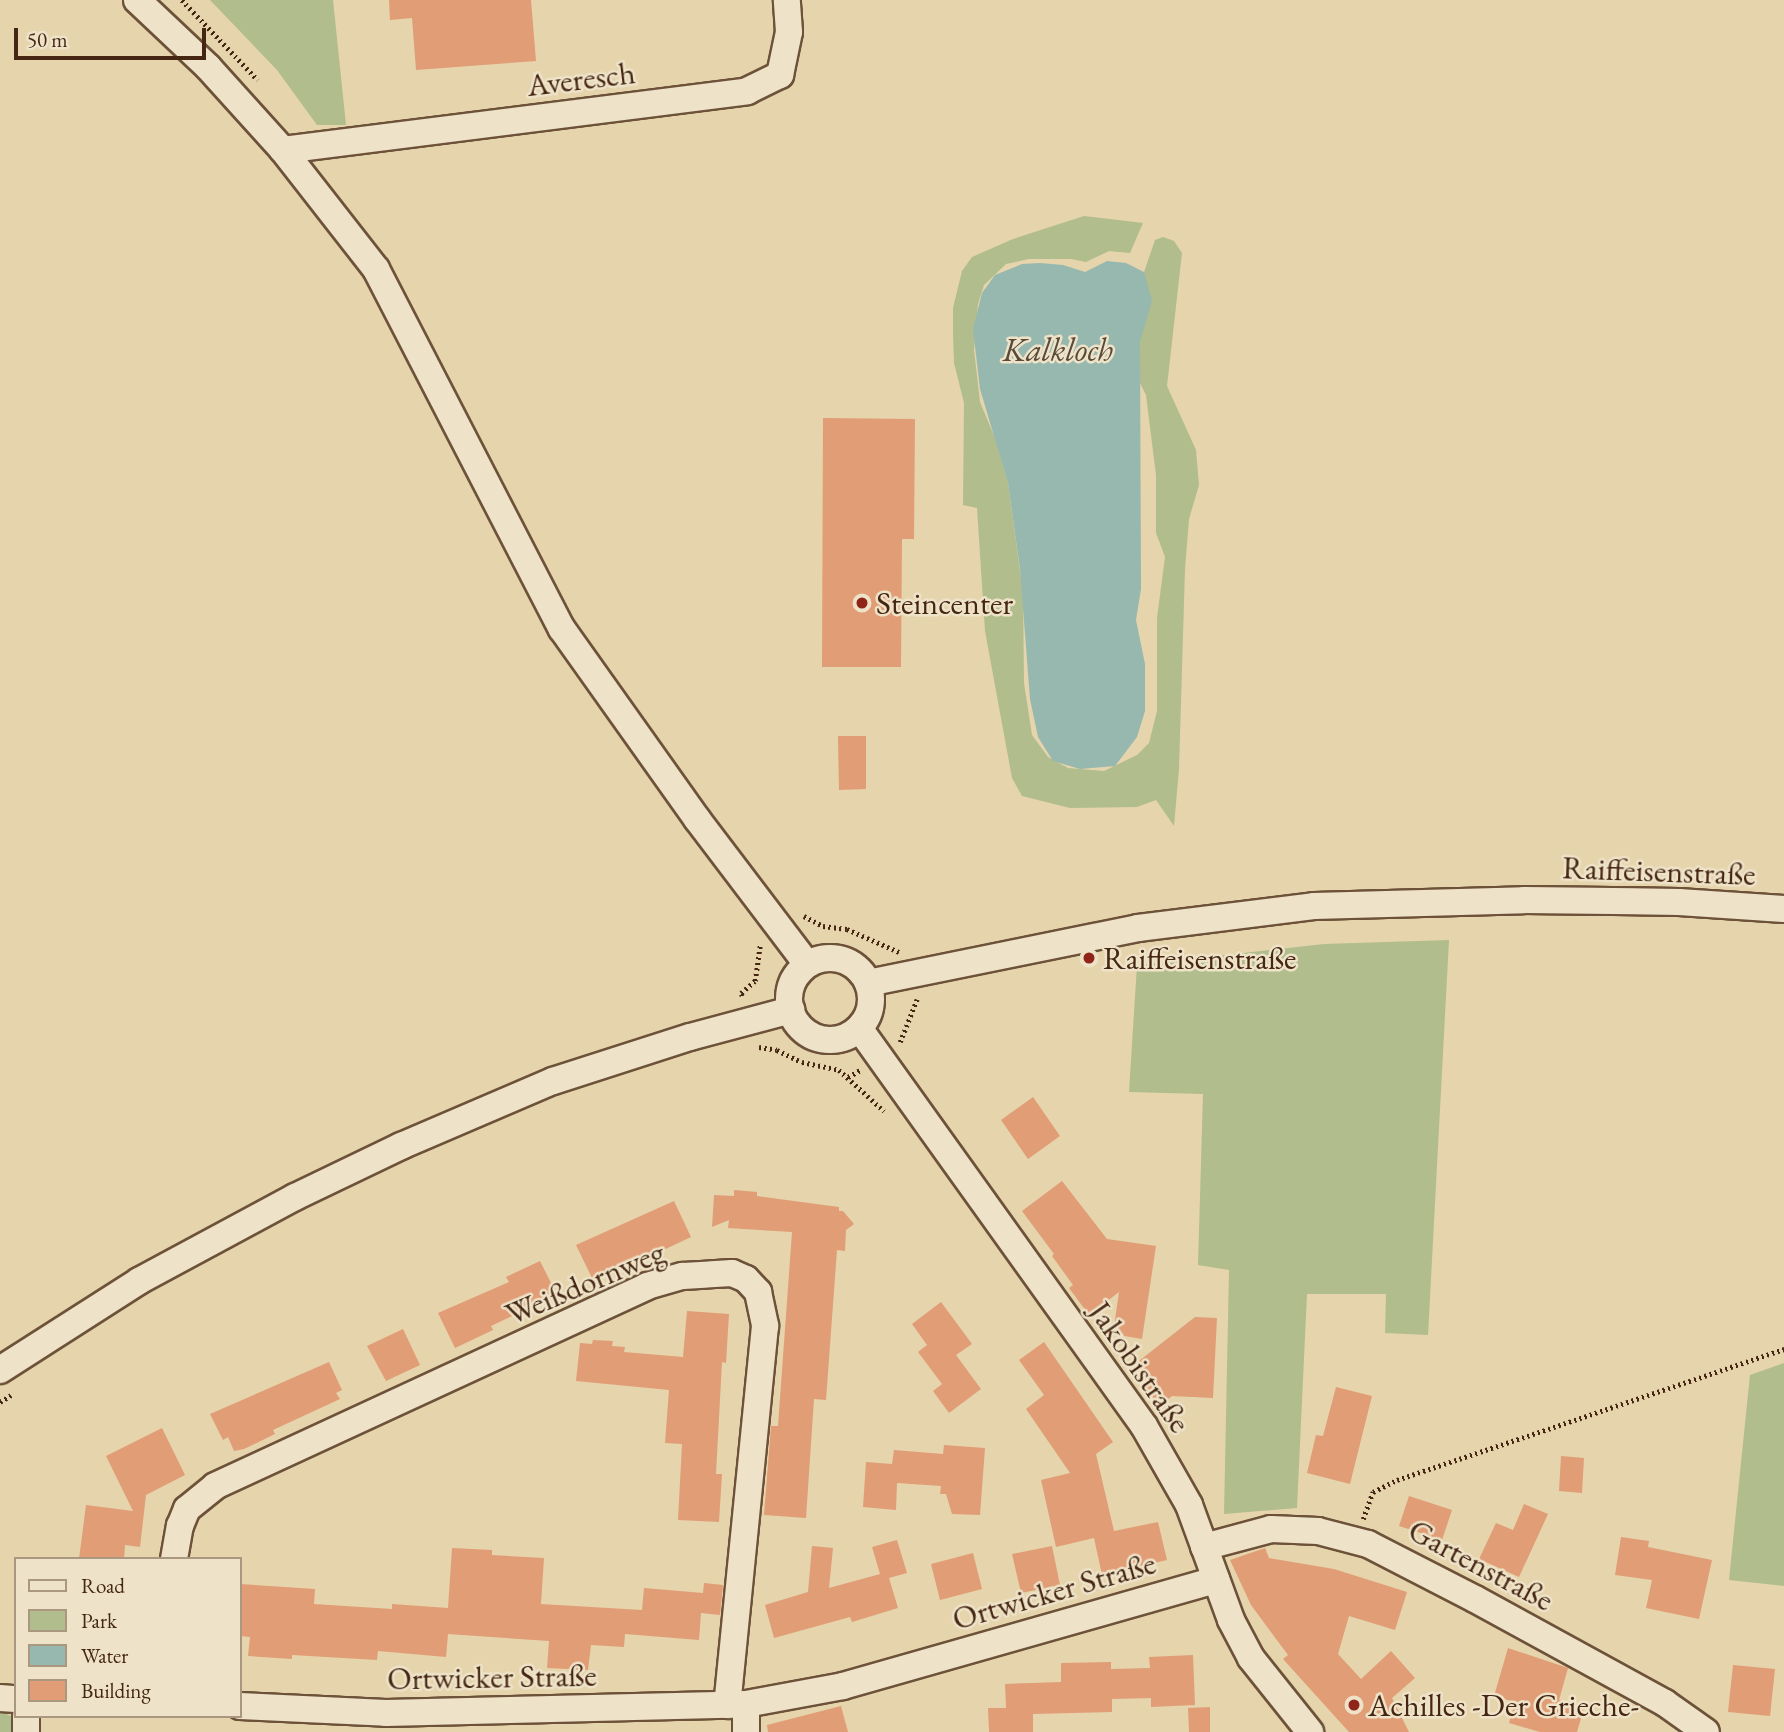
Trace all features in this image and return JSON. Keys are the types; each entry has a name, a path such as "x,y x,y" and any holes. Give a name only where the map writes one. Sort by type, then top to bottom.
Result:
{"street":[{"path":"137,0 208,68 283,150 376,269 562,628 697,819 807,964"},
{"name":"Averesch","path":"283,150 747,91 780,75 789,32 787,0"},
{"name":"Raiffeisenstraße","path":"868,983 1138,928 1314,906 1524,900 1679,902 1784,909"},
{"path":"830,958 842,960 862,973 868,983 870,1007 859,1028 834,1040 821,1039 808,1033 798,1024 791,1010 791,986 807,964 830,958"},
{"path":"0,1370 175,1262 295,1197 401,1146 553,1081 791,1010"},
{"name":"Jakobistraße","path":"859,1028 1144,1426 1189,1505 1231,1620 1251,1657 1310,1732"},
{"name":"Weißdornweg","path":"174,1557 180,1526 187,1509 215,1486 647,1286 684,1276 732,1273 746,1279 758,1292 765,1326 736,1704"},
{"name":"Gartenstraße","path":"1204,1548 1247,1533 1271,1529 1318,1531 1356,1540 1408,1563 1665,1703 1706,1732"},
{"name":"Ortwicker Straße","path":"242,1706 386,1713 736,1704 843,1686 1216,1580"},
{"path":"736,1704 746,1732"}],"path":[{"path":"880,1059 898,1048 909,1013 918,1002 911,973 898,949 847,929 823,926 802,914 758,945 760,966 755,981 741,993 757,1048 777,1050 802,1062 839,1070 887,1114"},
{"path":"1356,1540 1373,1492 1397,1480 1784,1349"},
{"path":"0,1402 22,1387"}],"green space":[{"path":"210,0 333,0 346,125 317,125 277,70"},
{"path":"1084,216 1143,223 1130,253 1109,251 1086,262 1071,259 1029,259 1006,264 984,285 978,304 974,350 980,402 995,438 1008,483 1023,593 1024,683 1032,735 1048,757 1068,768 1104,771 1137,755 1149,743 1157,711 1157,618 1165,557 1156,533 1156,475 1146,395 1136,375 1142,278 1155,240 1163,237 1174,241 1182,253 1167,386 1196,450 1199,485 1189,519 1185,569 1179,769 1174,826 1156,800 1137,807 1070,808 1022,796 1012,778 985,631 977,508 963,505 964,403 954,363 953,334 953,308 962,271 972,257 1013,239"},
{"path":"1449,940 1428,1335 1385,1333 1386,1294 1307,1294 1297,1508 1224,1514 1229,1270 1198,1265 1203,1094 1129,1092 1137,965 1324,944"},
{"path":"1784,1363 1784,1586 1729,1580 1750,1375"},
{"path":"0,1711 18,1719 23,1732 0,1732"}],"water":[{"name":"Kalkloch","path":"1107,261 1126,263 1144,272 1152,301 1140,342 1141,589 1136,620 1145,664 1145,711 1137,737 1115,766 1080,769 1053,761 1038,737 1030,699 1020,569 1008,483 980,389 973,329 982,293 995,275 1022,264 1040,263 1063,265 1085,272"}],"building":[{"path":"389,0 531,0 536,61 416,70 412,18 390,20"},
{"name":"Steincenter","path":"823,418 915,419 914,539 902,539 901,667 822,667"},
{"path":"838,736 866,736 866,789 839,790"},
{"path":"1033,1097 1060,1136 1028,1159 1001,1120"},
{"path":"1062,1181 1107,1239 1156,1246 1142,1339 1113,1334 1119,1292 1089,1315 1069,1288 1073,1285 1052,1256 1054,1254 1022,1211"},
{"path":"734,1190 757,1192 757,1196 839,1207 839,1211 843,1211 854,1224 846,1230 845,1251 837,1250 826,1400 814,1399 806,1518 764,1515 771,1426 778,1426 792,1232 728,1228 729,1220 712,1227 714,1195 734,1196"},
{"path":"674,1201 691,1237 655,1254 653,1251 593,1280 576,1245"},
{"path":"540,1261 557,1295 491,1326 493,1330 455,1348 438,1313 509,1282 506,1277"},
{"path":"941,1302 972,1344 956,1355 981,1389 949,1413 933,1391 942,1384 918,1352 927,1345 912,1324"},
{"path":"687,1311 729,1314 726,1363 722,1362 716,1474 722,1474 719,1522 678,1520 682,1444 665,1443 669,1390 576,1381 580,1343 592,1344 593,1340 613,1341 612,1346 625,1347 624,1352 683,1357"},
{"path":"1195,1317 1217,1318 1213,1398 1172,1396 1160,1406 1130,1368"},
{"path":"403,1329 420,1365 386,1381 367,1346"},
{"path":"1044,1342 1113,1442 1096,1454 1114,1531 1158,1522 1167,1560 1102,1575 1094,1538 1056,1547 1041,1480 1070,1473 1026,1409 1044,1395 1019,1360"},
{"path":"329,1362 342,1390 336,1393 340,1399 273,1430 275,1434 244,1449 234,1451 228,1437 223,1440 210,1414"},
{"path":"1336,1387 1372,1396 1350,1484 1307,1473 1316,1435 1323,1436"},
{"path":"162,1428 185,1475 146,1495 140,1547 125,1545 124,1557 79,1557 86,1505 133,1511 106,1456"},
{"path":"944,1445 985,1448 980,1515 952,1514 946,1494 940,1494 941,1486 897,1483 896,1510 863,1507 866,1462 892,1464 894,1450 943,1454"},
{"path":"1561,1456 1584,1458 1582,1493 1559,1491"},
{"path":"1409,1496 1452,1510 1442,1540 1399,1526"},
{"path":"1524,1504 1548,1514 1519,1577 1479,1559 1496,1523 1513,1530"},
{"path":"1621,1537 1649,1541 1648,1547 1712,1560 1699,1619 1646,1608 1652,1580 1615,1575"},
{"path":"897,1540 907,1573 889,1578 898,1608 852,1622 850,1617 774,1638 765,1605 808,1592 812,1546 833,1548 829,1588 880,1574 872,1547"},
{"path":"1052,1546 1060,1585 1021,1593 1012,1554"},
{"path":"452,1548 492,1550 492,1555 544,1558 541,1604 642,1610 644,1588 703,1593 704,1583 723,1585 720,1615 701,1613 699,1640 625,1634 624,1647 591,1645 588,1670 547,1668 549,1641 448,1634 446,1657 378,1651 377,1660 292,1655 292,1659 248,1656 250,1637 242,1636 242,1584 315,1589 314,1604 392,1609 392,1604 448,1608"},
{"path":"1265,1548 1269,1558 1334,1569 1407,1592 1395,1630 1349,1616 1338,1654 1361,1679 1391,1651 1415,1678 1392,1698 1409,1732 1349,1732 1283,1659 1288,1655 1251,1605 1230,1560"},
{"path":"973,1553 982,1589 940,1600 931,1564"},
{"path":"1508,1648 1568,1668 1559,1700 1584,1708 1577,1732 1540,1732 1509,1723 1515,1702 1494,1696"},
{"path":"1193,1655 1195,1705 1151,1707 1151,1698 1112,1699 1112,1712 1033,1714 1033,1732 989,1732 988,1708 1006,1708 1005,1684 1061,1682 1061,1663 1111,1662 1111,1669 1150,1668 1149,1657"},
{"path":"1733,1665 1775,1669 1770,1716 1728,1712"},
{"path":"841,1706 848,1732 768,1732 767,1725"},
{"path":"1210,1707 1210,1732 1189,1732 1188,1708"}],"place":[{"name":"Steincenter","path":"862,603"},
{"name":"Raiffeisenstraße","path":"1089,958"},
{"name":"Achilles -Der Grieche-","path":"1354,1705"}]}
